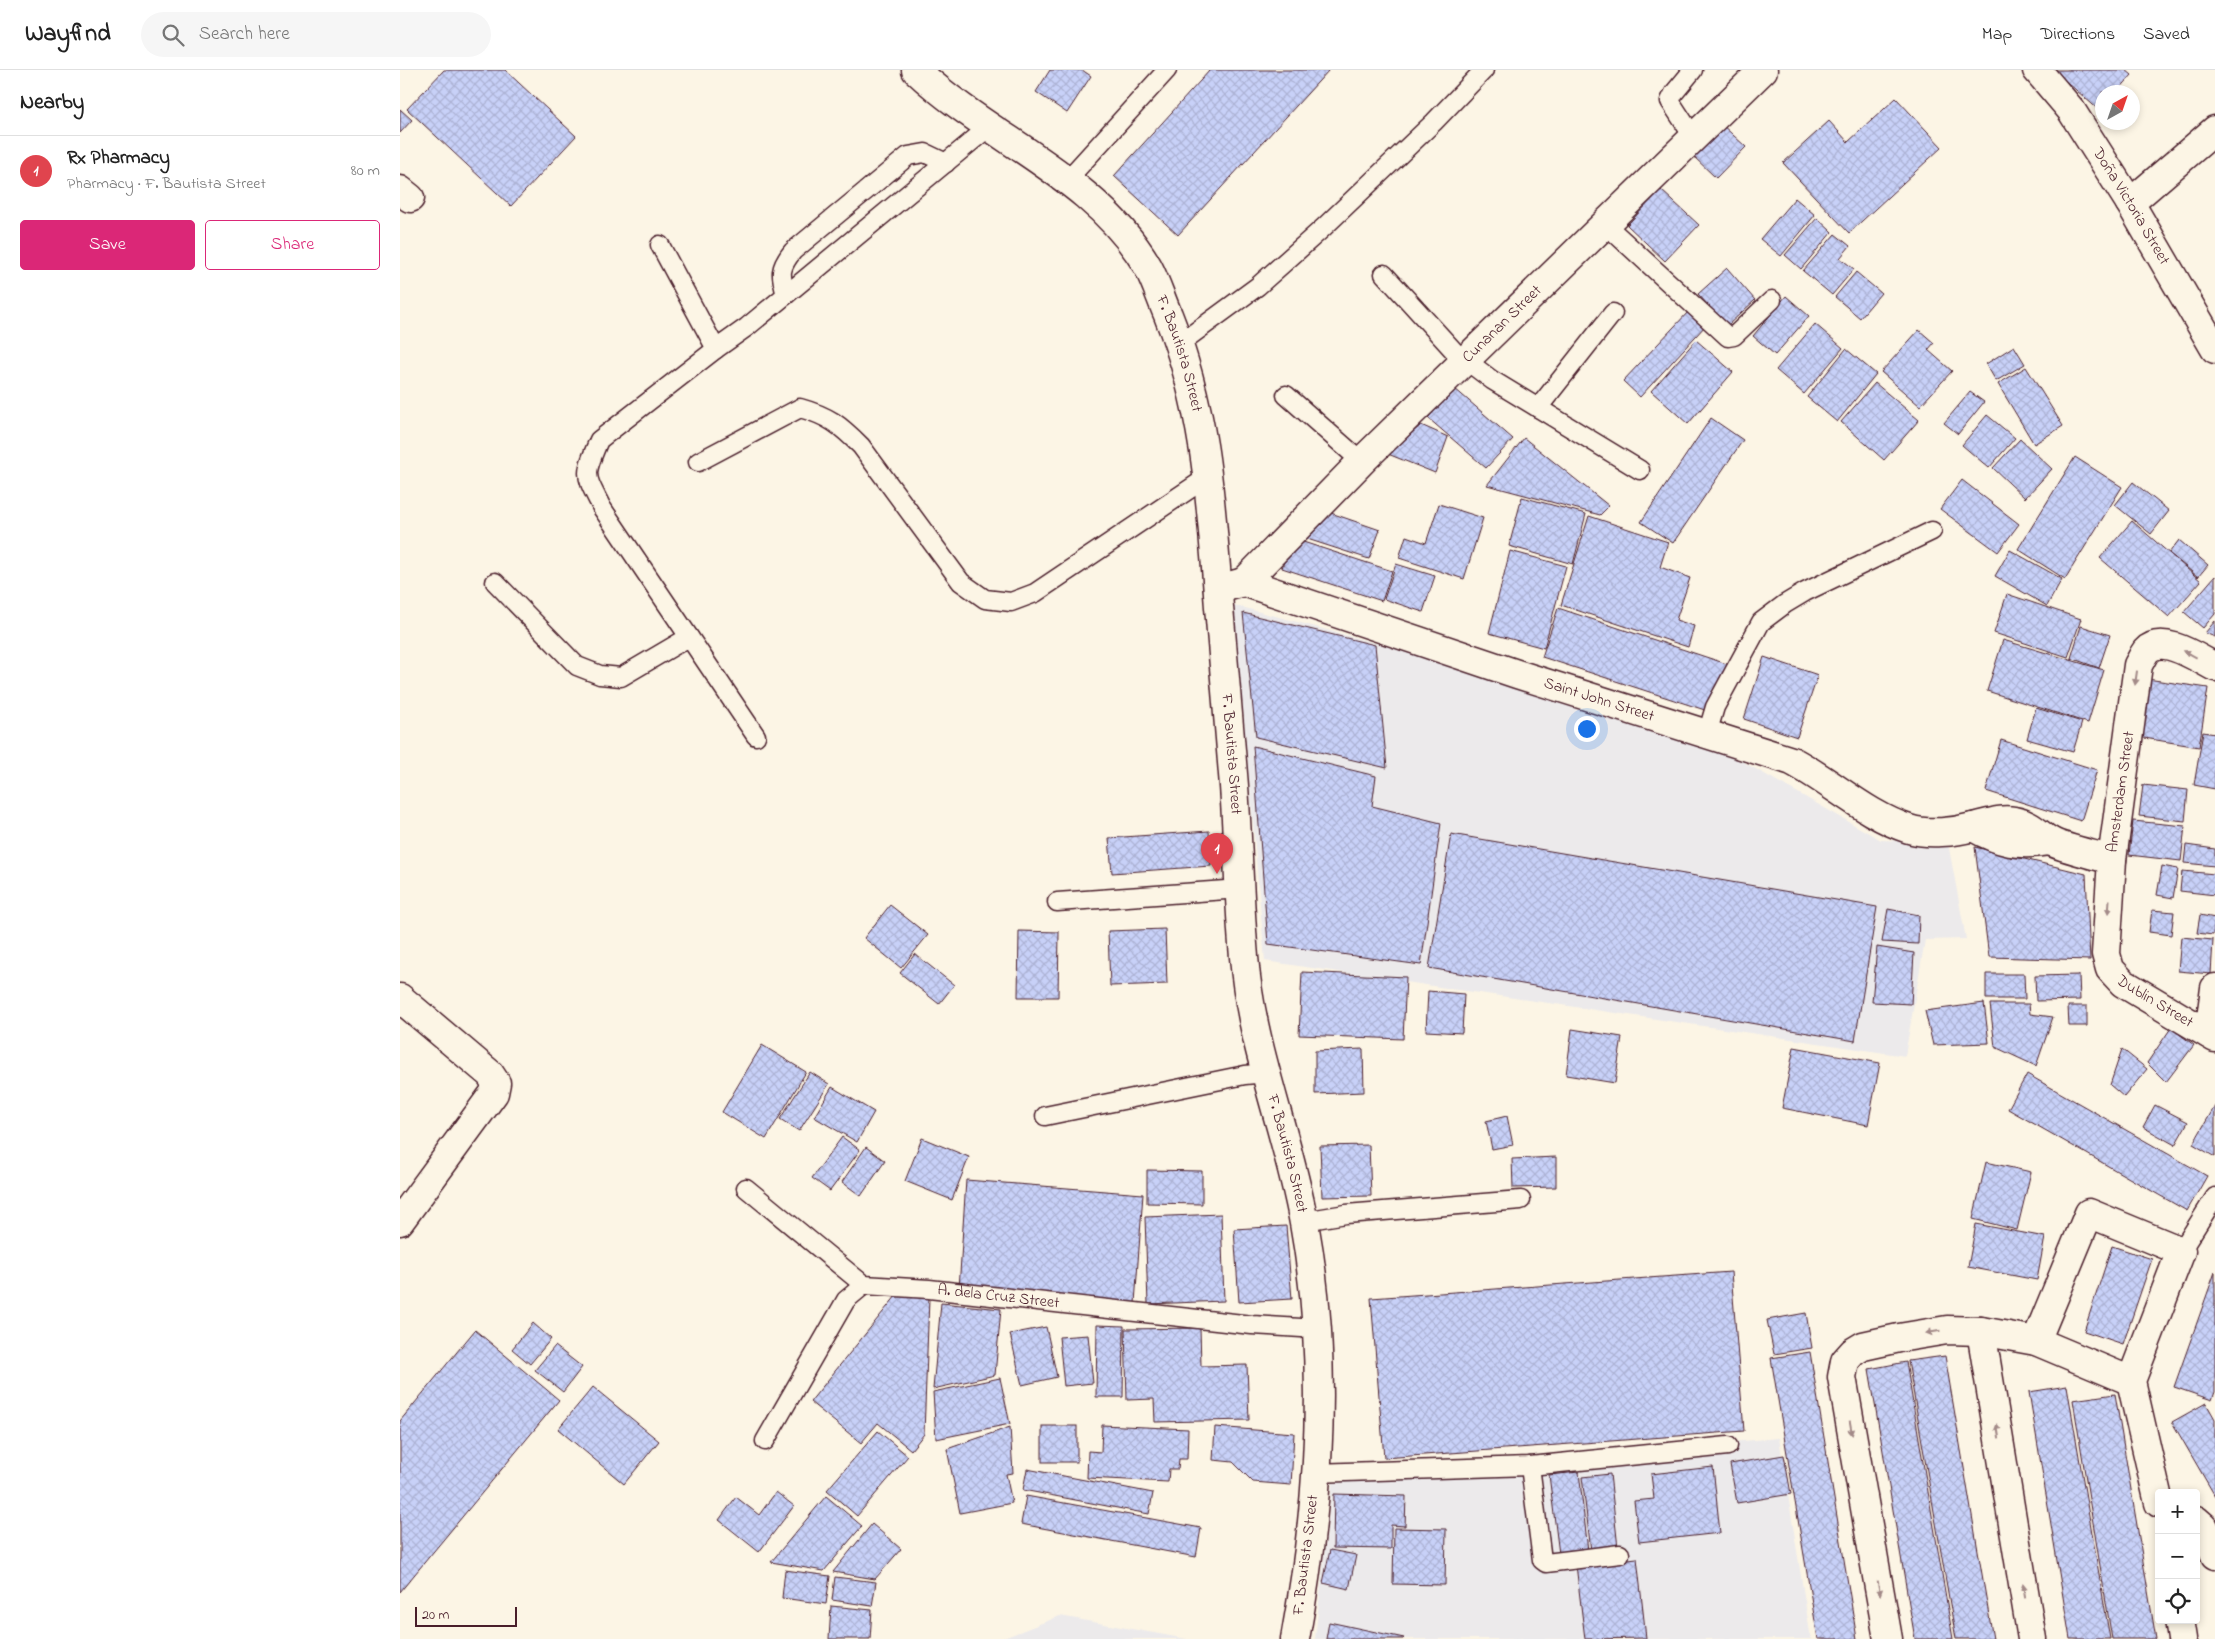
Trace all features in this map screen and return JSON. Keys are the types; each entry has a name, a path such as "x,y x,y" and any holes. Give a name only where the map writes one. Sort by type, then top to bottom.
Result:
{"street":[{"name":"F. Bautista Street","path":"916,70 930,84 989,127 1067,180 1094,202 1124,232 1150,270 1179,344 1197,406 1209,476 1245,970 1252,1017 1304,1221 1315,1291 1318,1329 1315,1473 1309,1536 1295,1639"},
{"name":"Cunanan Street","path":"1244,582 1365,458 1764,70"},
{"name":"Doña Victoria Street","path":"2037,70 2070,110 2130,204 2215,349"},
{"path":"2130,204 2215,130"},
{"path":"1218,589 1244,582"},
{"name":"Saint John Street","path":"1244,582 1517,674 1792,761 1814,773 1882,819 1912,830 1938,832 1973,827 1993,820 2014,820 2034,828 2050,841 2112,860"},
{"name":"Amsterdam Street","path":"2106,954 2112,860 2138,664 2147,649 2164,644 2181,649 2215,667"},
{"name":"Dublin Street","path":"2106,954 2110,969 2123,983 2212,1036"},
{"path":"2212,1036 2215,988"},
{"path":"400,998 490,1074 496,1083 494,1094 400,1221"},
{"path":"2036,1340 2089,1213 2181,1251 2131,1381 2160,1489"},
{"path":"1888,1639 1842,1377 1845,1362 1853,1352 1863,1346 1947,1330 1981,1331 2036,1340 2131,1381"},
{"path":"1981,1331 2032,1639"},
{"path":"2200,1524 2204,1527 2215,1555"},
{"path":"2179,1624 2182,1639"}],"lane":[{"path":"1067,180 1168,70"},
{"path":"1179,344 1258,286 1323,228 1434,122 1484,70"},
{"path":"1693,70 1674,93 1670,101 1694,138"},
{"path":"756,736 602,508 586,477 589,462 599,440 747,327 989,127"},
{"path":"786,295 781,276 783,263 793,251 908,156 925,153 946,163"},
{"path":"1606,224 1728,336 1734,336 1772,300"},
{"path":"660,245 716,349"},
{"path":"1384,274 1465,361 1492,380 1640,470"},
{"path":"1538,408 1613,314"},
{"path":"1286,395 1353,454 1365,458"},
{"path":"698,462 800,408 823,414 844,429 861,446 961,582 985,599 1011,602 1034,593 1209,476"},
{"path":"1707,734 1715,706 1761,622 1785,604 1806,592 1932,531"},
{"path":"495,582 577,666 600,675 621,676 690,637"},
{"path":"1057,902 1240,890"},
{"path":"1045,1116 1245,1075 1266,1073"},
{"path":"746,1188 864,1286 846,1300 765,1441"},
{"path":"2181,1251 2215,1197"},
{"path":"1304,1221 1346,1214 1521,1200"},
{"name":"A. dela Cruz Street","path":"864,1286 929,1289 1252,1325 1318,1329"},
{"path":"1315,1473 1530,1466 1728,1446"},
{"path":"1530,1466 1542,1560 1546,1563 1620,1554"}],"shaded area":[{"path":"1234,605 1497,676 1731,755 1881,840 1948,843 1966,939 1925,940 1905,1056 1265,961"},
{"path":"1779,1438 1811,1639 1315,1639 1333,1475"},
{"path":"1060,1616 1187,1639 1001,1639"}],"building":[{"path":"444,70 505,70 576,136 511,206 407,109"},
{"path":"1050,70 1082,70 1091,76 1067,113 1036,92"},
{"path":"1210,70 1329,70 1178,235 1114,176"},
{"path":"2053,70 2126,70 2132,75 2123,85 2095,85 2095,107"},
{"path":"1896,98 1942,147 1849,233 1783,163 1829,121 1848,142"},
{"path":"400,109 412,120 400,133"},
{"path":"1720,123 1746,147 1716,178 1691,154"},
{"path":"1661,190 1699,225 1665,261 1627,225"},
{"path":"1795,198 1815,215 1781,256 1760,239"},
{"path":"1817,218 1832,232 1801,269 1785,255"},
{"path":"1835,234 1850,246 1840,258 1854,269 1832,295 1803,271"},
{"path":"1727,268 1755,300 1727,326 1698,294"},
{"path":"1856,272 1881,293 1860,318 1835,297"},
{"path":"1786,296 1809,316 1775,355 1753,336"},
{"path":"1690,310 1706,325 1640,397 1623,381"},
{"path":"1815,324 1843,348 1804,394 1776,370"},
{"path":"1919,330 1934,343 1928,350 1952,371 1920,406 1881,372"},
{"path":"1696,340 1733,372 1688,424 1651,391"},
{"path":"2014,346 2025,364 1996,381 1986,364"},
{"path":"1846,349 1876,374 1837,422 1807,397"},
{"path":"2026,367 2063,426 2034,444 1998,384"},
{"path":"1875,383 1919,420 1884,460 1841,422"},
{"path":"1454,388 1513,439 1486,468 1428,418"},
{"path":"1970,392 1984,402 1958,434 1944,423"},
{"path":"1987,415 2015,438 1989,468 1962,445"},
{"path":"1711,418 1743,440 1673,543 1641,522"},
{"path":"1421,425 1448,437 1435,473 1388,454"},
{"path":"1524,438 1609,506 1600,515 1487,485"},
{"path":"2020,439 2052,469 2025,498 1993,468"},
{"path":"2075,457 2122,487 2065,579 2018,549"},
{"path":"1962,480 2019,524 1998,552 1940,509"},
{"path":"2133,482 2169,511 2151,534 2115,505"},
{"path":"1522,497 1586,514 1573,564 1509,546"},
{"path":"1439,504 1483,518 1464,579 1399,558 1406,536 1426,543"},
{"path":"1325,511 1380,530 1369,559 1298,536"},
{"path":"1589,516 1668,542 1660,567 1690,578 1676,620 1694,626 1688,647 1561,605"},
{"path":"2132,521 2201,581 2169,617 2100,558"},
{"path":"1291,538 1392,571 1382,601 1282,568"},
{"path":"2179,540 2208,565 2198,577 2169,553"},
{"path":"2010,550 2062,579 2047,606 1995,576"},
{"path":"1510,551 1566,566 1544,648 1489,633"},
{"path":"1396,564 1435,576 1423,612 1384,599"},
{"path":"2215,576 2215,614 2203,628 2184,612"},
{"path":"2007,594 2081,619 2068,657 1994,633"},
{"path":"1558,608 1727,664 1711,712 1542,657"},
{"path":"1243,613 1375,645 1387,768 1256,737"},
{"path":"2215,621 2215,637 2205,633"},
{"path":"2081,626 2110,635 2099,668 2071,658"},
{"path":"2003,640 2104,670 2088,723 1987,691"},
{"path":"1764,657 1818,675 1797,737 1744,719"},
{"path":"2147,679 2208,688 2199,747 2138,737"},
{"path":"2036,708 2082,722 2073,752 2027,739"},
{"path":"2203,732 2215,734 2215,789 2194,785"},
{"path":"2001,740 2097,770 2081,821 1986,791"},
{"path":"1253,746 1376,776 1372,806 1441,823 1421,965 1268,944"},
{"path":"2143,785 2188,790 2185,821 2139,816"},
{"path":"2133,821 2185,826 2181,861 2129,855"},
{"path":"1209,831 1211,866 1112,873 1109,838"},
{"path":"1451,834 1877,907 1855,1041 1429,968"},
{"path":"2186,845 2215,849 2215,866 2184,863"},
{"path":"1975,847 2086,874 2090,960 1989,957"},
{"path":"2162,866 2178,869 2173,898 2157,895"},
{"path":"2182,871 2215,874 2215,895 2180,891"},
{"path":"890,905 928,935 901,968 864,938"},
{"path":"1888,909 1919,915 1918,944 1882,942"},
{"path":"2152,910 2174,912 2171,935 2149,932"},
{"path":"2200,915 2215,918 2213,935 2197,933"},
{"path":"1165,929 1167,984 1110,986 1108,931"},
{"path":"1019,931 1059,932 1058,997 1018,997"},
{"path":"2181,937 2213,940 2211,974 2178,971"},
{"path":"1877,947 1914,953 1911,1004 1872,1002"},
{"path":"915,954 954,985 939,1004 900,973"},
{"path":"1302,972 1406,977 1403,1039 1299,1035"},
{"path":"1986,974 2024,974 2025,999 1986,999"},
{"path":"2079,975 2080,1000 2036,1001 2035,976"},
{"path":"1428,991 1464,994 1462,1033 1426,1031"},
{"path":"1984,1003 1989,1043 1933,1045 1925,1011"},
{"path":"1990,1004 2029,1004 2030,1014 2053,1017 2036,1066 1995,1047"},
{"path":"2068,1006 2087,1006 2087,1026 2069,1026"},
{"path":"2171,1028 2194,1045 2166,1082 2147,1063"},
{"path":"1572,1029 1622,1037 1615,1083 1566,1075"},
{"path":"762,1045 806,1072 766,1139 722,1112"},
{"path":"1794,1047 1880,1063 1868,1125 1782,1108"},
{"path":"1363,1049 1364,1092 1315,1094 1315,1051"},
{"path":"2122,1049 2147,1069 2124,1097 2110,1085"},
{"path":"810,1072 829,1084 799,1131 780,1119"},
{"path":"2027,1074 2207,1176 2187,1211 2008,1109"},
{"path":"832,1087 874,1112 857,1142 814,1117"},
{"path":"2155,1105 2188,1122 2175,1145 2143,1127"},
{"path":"2215,1106 2215,1157 2193,1144"},
{"path":"1507,1116 1513,1145 1492,1149 1486,1121"},
{"path":"842,1137 860,1150 830,1191 812,1178"},
{"path":"922,1138 969,1157 952,1200 905,1181"},
{"path":"1369,1145 1371,1196 1322,1197 1320,1146"},
{"path":"866,1147 885,1161 861,1196 842,1182"},
{"path":"1556,1157 1556,1187 1513,1188 1512,1159"},
{"path":"1986,1162 2031,1172 2017,1230 1973,1219"},
{"path":"1147,1170 1202,1171 1202,1204 1147,1203"},
{"path":"966,1180 1143,1194 1135,1303 959,1289"},
{"path":"1221,1214 1224,1301 1148,1304 1145,1217"},
{"path":"1976,1224 2045,1237 2037,1280 1968,1267"},
{"path":"1286,1226 1292,1299 1239,1302 1234,1229"},
{"path":"2112,1246 2152,1259 2123,1344 2084,1331"},
{"path":"1731,1272 1744,1431 1384,1458 1371,1298"},
{"path":"2215,1272 2215,1392 2212,1400 2174,1387"},
{"path":"905,1285 929,1298 924,1434 911,1450 878,1423 861,1443 810,1402"},
{"path":"941,1303 1001,1309 995,1375 933,1389"},
{"path":"1806,1313 1812,1348 1774,1354 1767,1320"},
{"path":"533,1323 551,1339 530,1364 512,1349"},
{"path":"1097,1325 1124,1326 1123,1397 1096,1397"},
{"path":"1046,1327 1057,1377 1022,1385 1010,1334"},
{"path":"1200,1328 1201,1366 1247,1365 1249,1420 1155,1422 1154,1399 1127,1400 1125,1329"},
{"path":"475,1330 559,1400 400,1592 400,1421"},
{"path":"1088,1335 1093,1383 1064,1386 1059,1337"},
{"path":"555,1346 582,1367 563,1392 535,1370"},
{"path":"1810,1352 1857,1639 1818,1639 1771,1358"},
{"path":"1945,1356 1993,1639 1956,1639 1908,1361"},
{"path":"1906,1362 1953,1639 1915,1639 1869,1369"},
{"path":"1000,1378 1010,1424 936,1439 933,1392"},
{"path":"2067,1386 2110,1639 2070,1639 2029,1392"},
{"path":"593,1387 659,1441 624,1484 558,1429"},
{"path":"2115,1394 2156,1639 2112,1639 2073,1400"},
{"path":"2206,1403 2215,1419 2215,1496 2172,1422"},
{"path":"1102,1425 1188,1429 1187,1459 1179,1459 1178,1469 1169,1469 1168,1482 1087,1478 1088,1451 1101,1452"},
{"path":"1042,1426 1077,1426 1077,1462 1042,1462"},
{"path":"1010,1427 1013,1473 1006,1474 1012,1503 960,1513 947,1449"},
{"path":"1215,1427 1294,1433 1291,1485 1253,1482 1233,1462 1213,1460"},
{"path":"878,1431 908,1456 857,1516 827,1490"},
{"path":"1784,1455 1791,1494 1737,1503 1730,1464"},
{"path":"1713,1467 1720,1533 1639,1542 1634,1501 1654,1499 1651,1474"},
{"path":"1027,1469 1153,1493 1149,1514 1023,1490"},
{"path":"1579,1472 1588,1551 1559,1554 1549,1475"},
{"path":"1610,1474 1618,1548 1591,1551 1582,1477"},
{"path":"776,1492 794,1506 759,1552 719,1520 736,1497 759,1515"},
{"path":"1334,1494 1406,1496 1405,1526 1391,1525 1391,1549 1333,1548"},
{"path":"826,1496 862,1526 824,1571 771,1562"},
{"path":"1026,1496 1201,1528 1196,1557 1021,1524"},
{"path":"872,1524 901,1549 875,1579 833,1572"},
{"path":"1394,1528 1446,1529 1445,1585 1393,1584"},
{"path":"1330,1550 1356,1555 1349,1589 1323,1583"},
{"path":"1637,1558 1646,1638 1585,1639 1576,1565"},
{"path":"785,1570 830,1576 826,1604 782,1598"},
{"path":"835,1577 876,1582 872,1606 832,1600"},
{"path":"831,1606 872,1610 870,1639 829,1639"},
{"path":"1329,1622 1404,1638 1326,1639"}],"place":[{"name":"Rx Pharmacy","path":"1217,874"}]}
